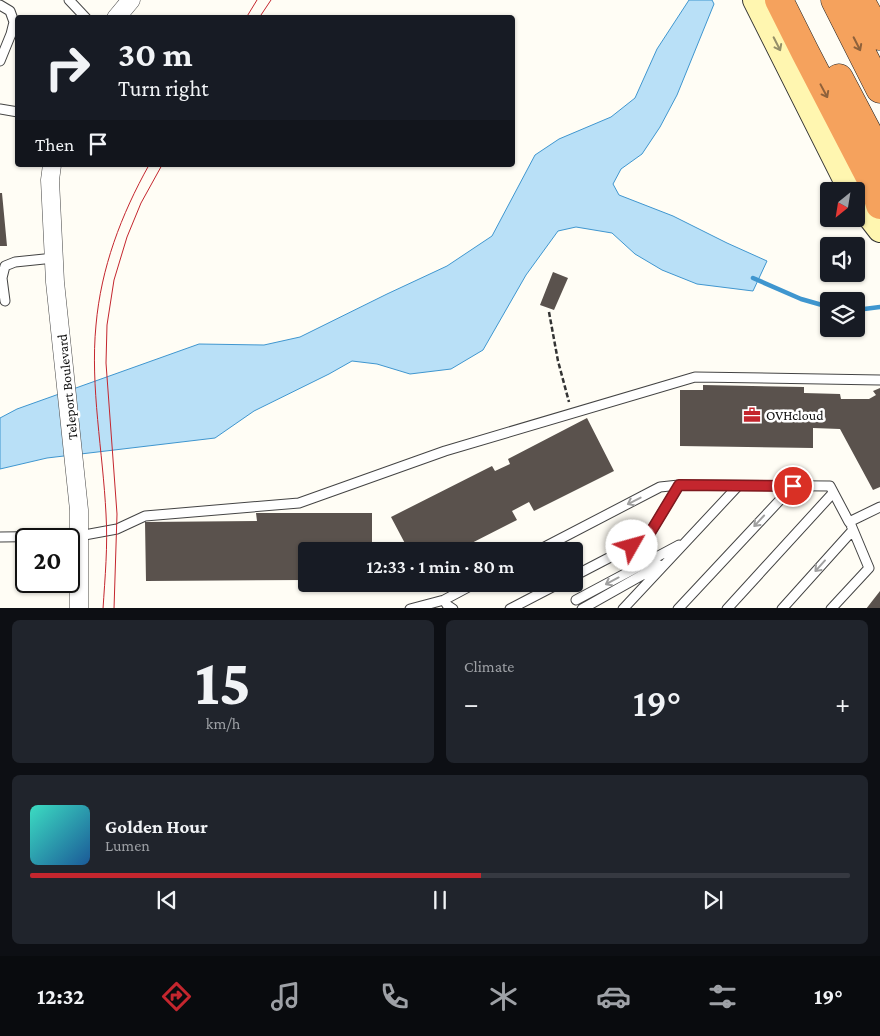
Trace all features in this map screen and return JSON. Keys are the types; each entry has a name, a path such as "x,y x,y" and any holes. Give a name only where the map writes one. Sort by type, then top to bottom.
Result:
{"highway":[{"path":"779,0 804,52 874,185 880,205"},
{"path":"791,0 831,64 880,156"},
{"path":"835,0 880,89"},
{"path":"860,0 880,36"}],"main road":[{"path":"755,0 846,182"},
{"path":"865,211 880,230"}],"street":[{"path":"118,15 131,0"},
{"name":"Teleport Boulevard","path":"52,167 50,180 55,282 79,510 79,528"},
{"name":"Teleport Boulevard","path":"79,593 79,608"}],"lane":[{"path":"69,0 83,15"},
{"path":"0,5 10,11 14,22 0,61"},
{"path":"0,109 15,112"},
{"path":"5,300 2,278 5,266 15,262 54,258"},
{"path":"80,536 117,530 145,516 300,504 445,451 695,377 880,380"},
{"path":"583,571 647,538 679,485"},
{"path":"554,542 660,487 679,485 830,486 851,526 869,568 831,608"},
{"path":"623,608 738,486"},
{"path":"678,608 793,486"},
{"path":"726,608 833,493"},
{"path":"782,608 851,526 880,507"},
{"path":"0,537 15,537"},
{"path":"576,600 686,541"},
{"path":"582,608 668,561"},
{"path":"410,608 444,600 459,592"},
{"path":"510,608 542,592"},
{"path":"444,600 447,605 453,608"}],"path":[{"path":"549,312 558,361 573,413"}],"water":[{"path":"689,0 712,0 714,4 677,95 660,127 642,154 621,169 613,184 619,195 673,216 767,261 753,291 697,284 662,270 635,254 612,233 576,227 558,231 526,275 483,350 451,369 410,374 377,364 352,361 254,411 215,438 47,458 0,469 0,418 17,409 199,344 264,345 300,337 447,266 492,236 535,155 559,139 611,117 635,98 657,49"}],"building":[{"path":"0,193 2,193 7,246 0,246"},
{"path":"553,272 568,278 554,310 540,305"},
{"path":"703,385 804,387 804,393 840,394 841,399 869,399 876,395 873,391 880,388 880,487 873,490 840,429 813,428 813,448 680,446 680,390 703,390"},
{"path":"587,418 614,471 534,511 529,502 512,511 517,520 474,542 404,542 391,517 492,466 495,471 510,464 508,459"},
{"path":"256,513 372,513 372,542 298,542 298,580 146,581 145,522 257,521"},
{"path":"880,591 880,608 867,608"}],"waterway":[{"path":"753,278 801,299 820,304"},
{"path":"865,309 880,307"}],"tram line":[{"path":"248,15 257,0"},
{"path":"261,15 271,0"},
{"path":"103,608 107,526 96,396 96,325 102,283 114,242 130,203 148,167"},
{"path":"114,608 117,514 106,363 107,325 114,280 127,237 141,203 161,167"}],"place":[{"name":"OVHcloud","path":"752,415"}],"route":[{"path":"632,546 647,538 679,485 793,486"}]}
